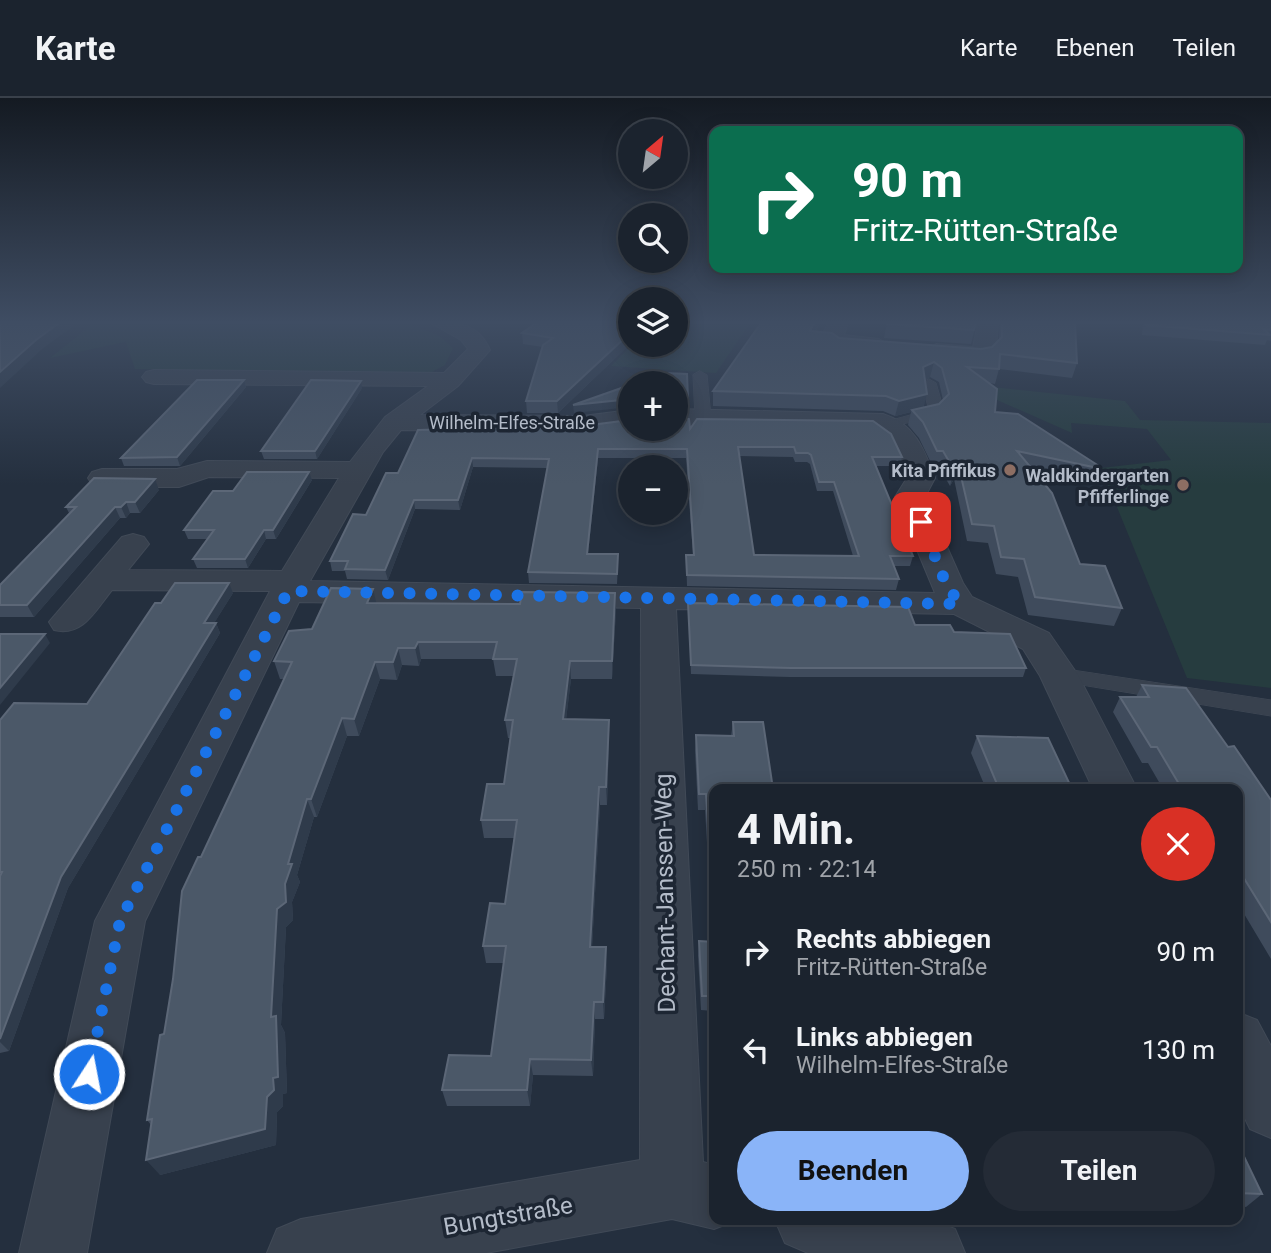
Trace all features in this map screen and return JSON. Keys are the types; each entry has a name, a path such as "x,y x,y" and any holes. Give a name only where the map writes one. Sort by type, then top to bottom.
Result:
{"street":[{"path":"154,377 421,378 450,381"},
{"path":"53,1253 120,921 290,586 358,470 371,449 394,422 454,377"},
{"path":"689,417 874,419 893,424 906,440 921,478 910,497 946,584 960,604"},
{"name":"Wilhelm-Elfes-Straße","path":"394,422 583,424 618,420"},
{"path":"102,478 179,478 207,469 358,470"},
{"path":"67,622 133,544"},
{"path":"102,580 658,599 960,604 1036,641 1059,675 1113,784"},
{"name":"Dechant-Janssen-Weg","path":"658,599 693,1192"},
{"path":"1243,1051 1271,1108"},
{"name":"Bungtstraße","path":"301,1253 693,1192"},
{"path":"829,1225 899,1242 931,1253"}],"lane":[{"path":"689,417 699,377"},
{"path":"893,424 930,414 936,407 929,383"},
{"path":"1059,675 1271,708"}],"green space":[{"path":"973,385 1125,401 1140,420 1271,423 1271,688 1187,678 1101,468 1171,460 1147,429 1071,423 1072,433 972,389"}],"building":[{"path":"533,377 583,377 557,401 526,401"},
{"path":"723,377 924,377 927,394 899,401 886,396 713,391"},
{"path":"944,377 980,377 997,389 995,412 1018,414 1099,466 1098,468 1017,451 1052,493 1080,564 1105,566 1122,608 1035,597 1024,559 1001,557 994,526 972,524 958,463 954,470 943,451 937,451 923,422 912,410 939,404 949,394"},
{"path":"197,380 244,380 177,457 121,458"},
{"path":"311,380 361,381 315,451 261,451"},
{"path":"618,389 618,400 573,405"},
{"path":"688,419 690,429 697,419 873,421 891,434 902,457 872,457 913,556 890,556 899,579 687,575 686,555 694,555 687,449 598,449 587,554 618,554 617,574 528,572 549,459 472,458 458,500 414,500 385,570 345,569 348,561 330,561 353,514 366,515 386,473 398,473 418,430 583,426 618,422 618,441 688,441","holes":["738,447 794,447 796,453 811,455 819,482 834,482 859,556 754,555"]},
{"path":"247,472 309,472 273,530 264,530 245,559 193,559 214,530 184,530 213,491 233,491"},
{"path":"94,478 155,479 135,502 126,502 121,507 115,507 27,605 0,605 0,585 76,507 66,507"},
{"path":"175,583 229,583 204,623 216,623 61,877 0,1039 0,720 14,703 87,704 155,603 161,603"},
{"path":"331,588 373,589 367,603 520,604 522,592 615,593 612,661 570,661 563,719 609,720 606,787 599,787 590,947 606,947 603,1002 594,1002 591,1060 530,1059 527,1090 442,1090 449,1055 491,1056 506,946 483,946 490,903 505,904 517,820 481,820 487,784 504,784 513,720 505,720 517,659 493,659 497,642 418,642 415,648 398,648 393,662 375,662 354,719 342,718 311,799 307,799 288,864 292,864 285,884 286,902 277,909 271,1017 276,1016 278,1077 273,1078 274,1090 267,1097 265,1129 146,1160 152,1119 147,1120 160,1035 164,1034 173,979 182,891 198,857 201,857 292,662 274,661 289,631 312,629"},
{"path":"688,603 908,607 915,625 950,625 954,632 1010,634 1026,668 791,668 691,665"},
{"path":"0,634 45,634 0,688"},
{"path":"1142,685 1186,688 1228,747 1234,746 1271,800 1271,922 1243,877 1243,784 1179,784 1157,747 1151,747 1120,697 1149,697"},
{"path":"733,722 763,722 772,784 709,784 709,842 706,794 699,794 696,735 734,736"},
{"path":"977,736 1048,738 1070,784 997,784"},
{"path":"699,941 709,942 709,996 702,996"},
{"path":"1243,1154 1262,1194 1243,1193"}],"place":[{"name":"Kita Pfiffikus","path":"1010,470"},
{"name":"Waldkindergarten Pfifferlinge","path":"1183,485"}],"route":[{"path":"89,1074 120,921 288,591 960,604 946,584 921,522"}]}
